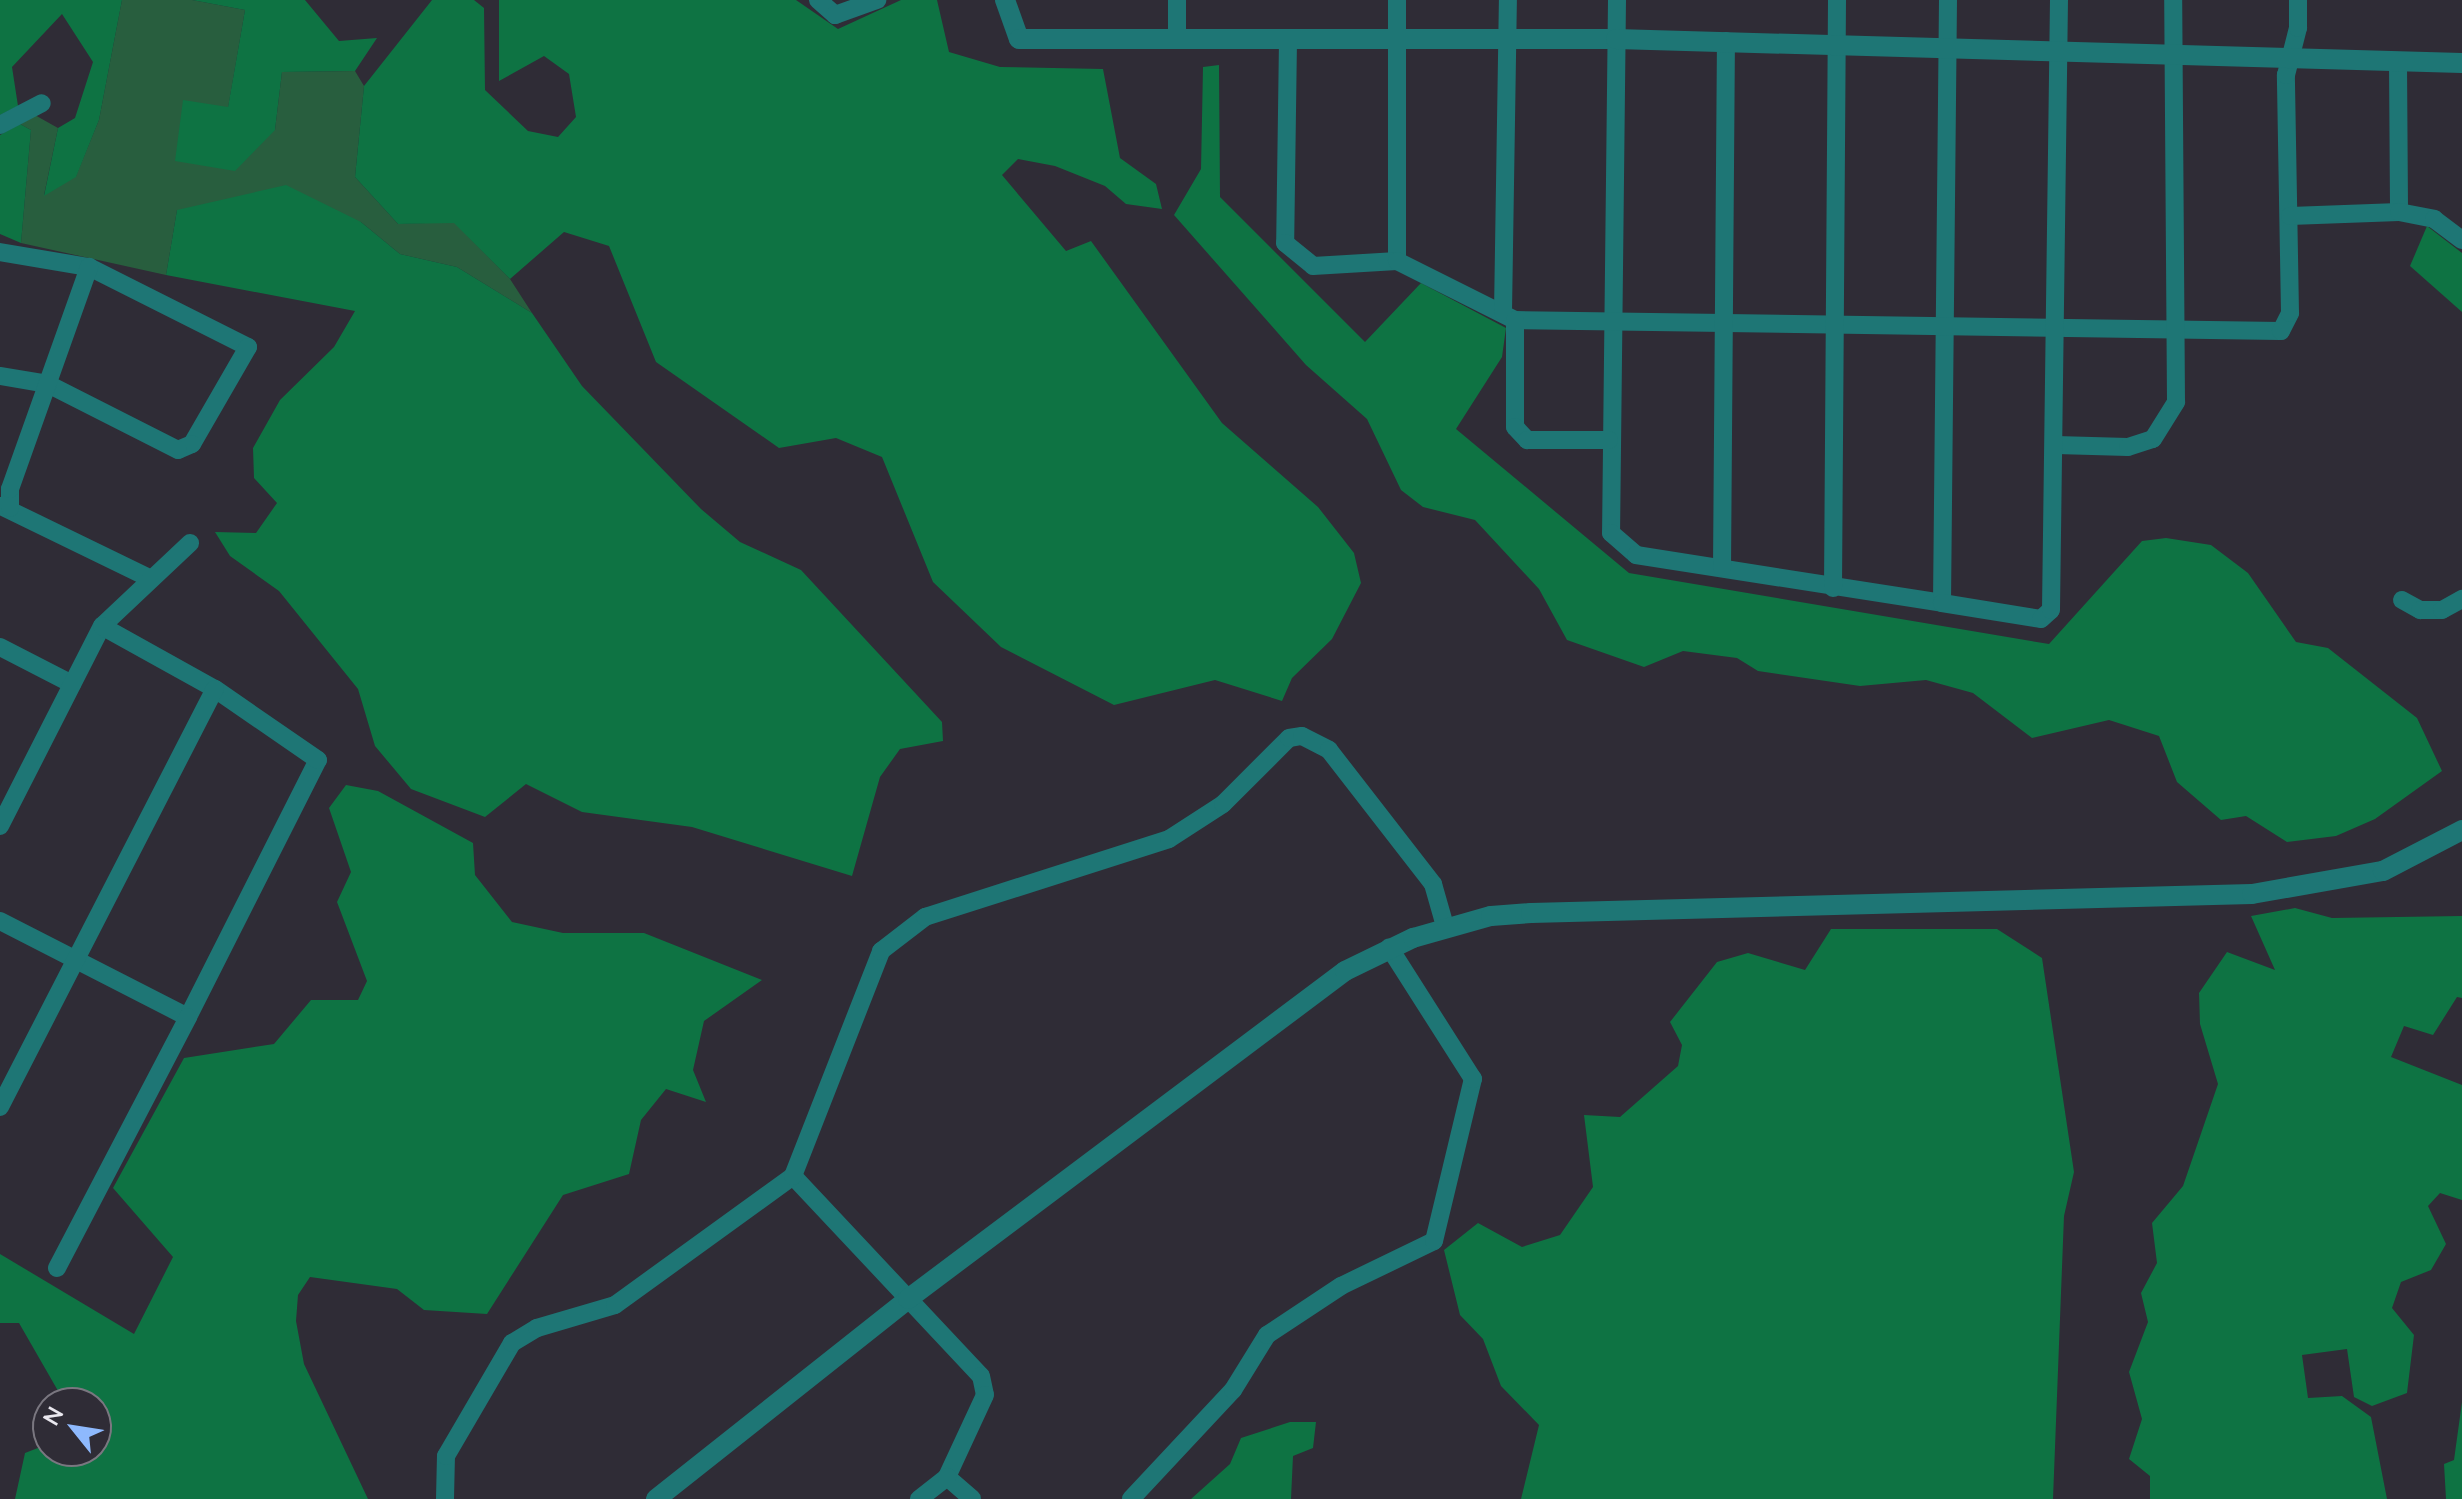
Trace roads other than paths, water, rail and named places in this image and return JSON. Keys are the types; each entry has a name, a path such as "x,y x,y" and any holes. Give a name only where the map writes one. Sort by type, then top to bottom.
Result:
{"street":[{"path":"818,0 835,15 877,0"},
{"path":"1005,0 1019,39 1616,39 2172,51 2398,63 2462,63"},
{"path":"1177,0 1177,39"},
{"path":"1397,0 1397,261"},
{"path":"1508,0 1509,316 1515,427 1527,440 1609,440"},
{"path":"1617,0 1609,440 1611,533 1636,555 2041,619 2051,610 2056,445 2059,0"},
{"path":"1833,588 1837,0"},
{"path":"1942,603 1948,0"},
{"path":"2056,445 2128,447 2153,439 2176,402 2173,0"},
{"path":"1288,40 1285,243 1313,266 1397,261 1509,316 1723,324 2281,331 2290,313 2286,75 2298,0"},
{"path":"1722,568 1726,41"},
{"path":"2398,63 2399,212"},
{"path":"0,125 42,103"},
{"path":"2290,216 2399,212 2434,219 2462,240"},
{"path":"0,252 89,267 248,347 245,360 192,444 178,450 48,384 0,376"},
{"path":"89,267 5,507 149,578"},
{"path":"0,826 102,626 149,578 190,543"},
{"path":"2402,600 2420,610 2442,610 2462,599"},
{"path":"57,1268 318,760 215,689 102,626"},
{"path":"0,647 72,684"},
{"path":"0,1107 215,689"},
{"path":"445,1499 446,1456 512,1343 537,1328 615,1305 793,1176 863,990 881,951 925,917 1195,826 1289,738 1317,740 1329,750 1433,884 1445,926"},
{"path":"656,1499 908,1299 1345,971 1389,947 1445,926 1531,913 1749,903 2252,894 2383,871 2462,830"},
{"path":"0,921 188,1017"},
{"path":"1131,1499 1233,1390 1267,1335 1341,1286 1434,1241 1473,1079 1389,947"},
{"path":"793,1176 908,1299 986,1389 947,1477 919,1499"},
{"path":"947,1477 972,1499"}]}
